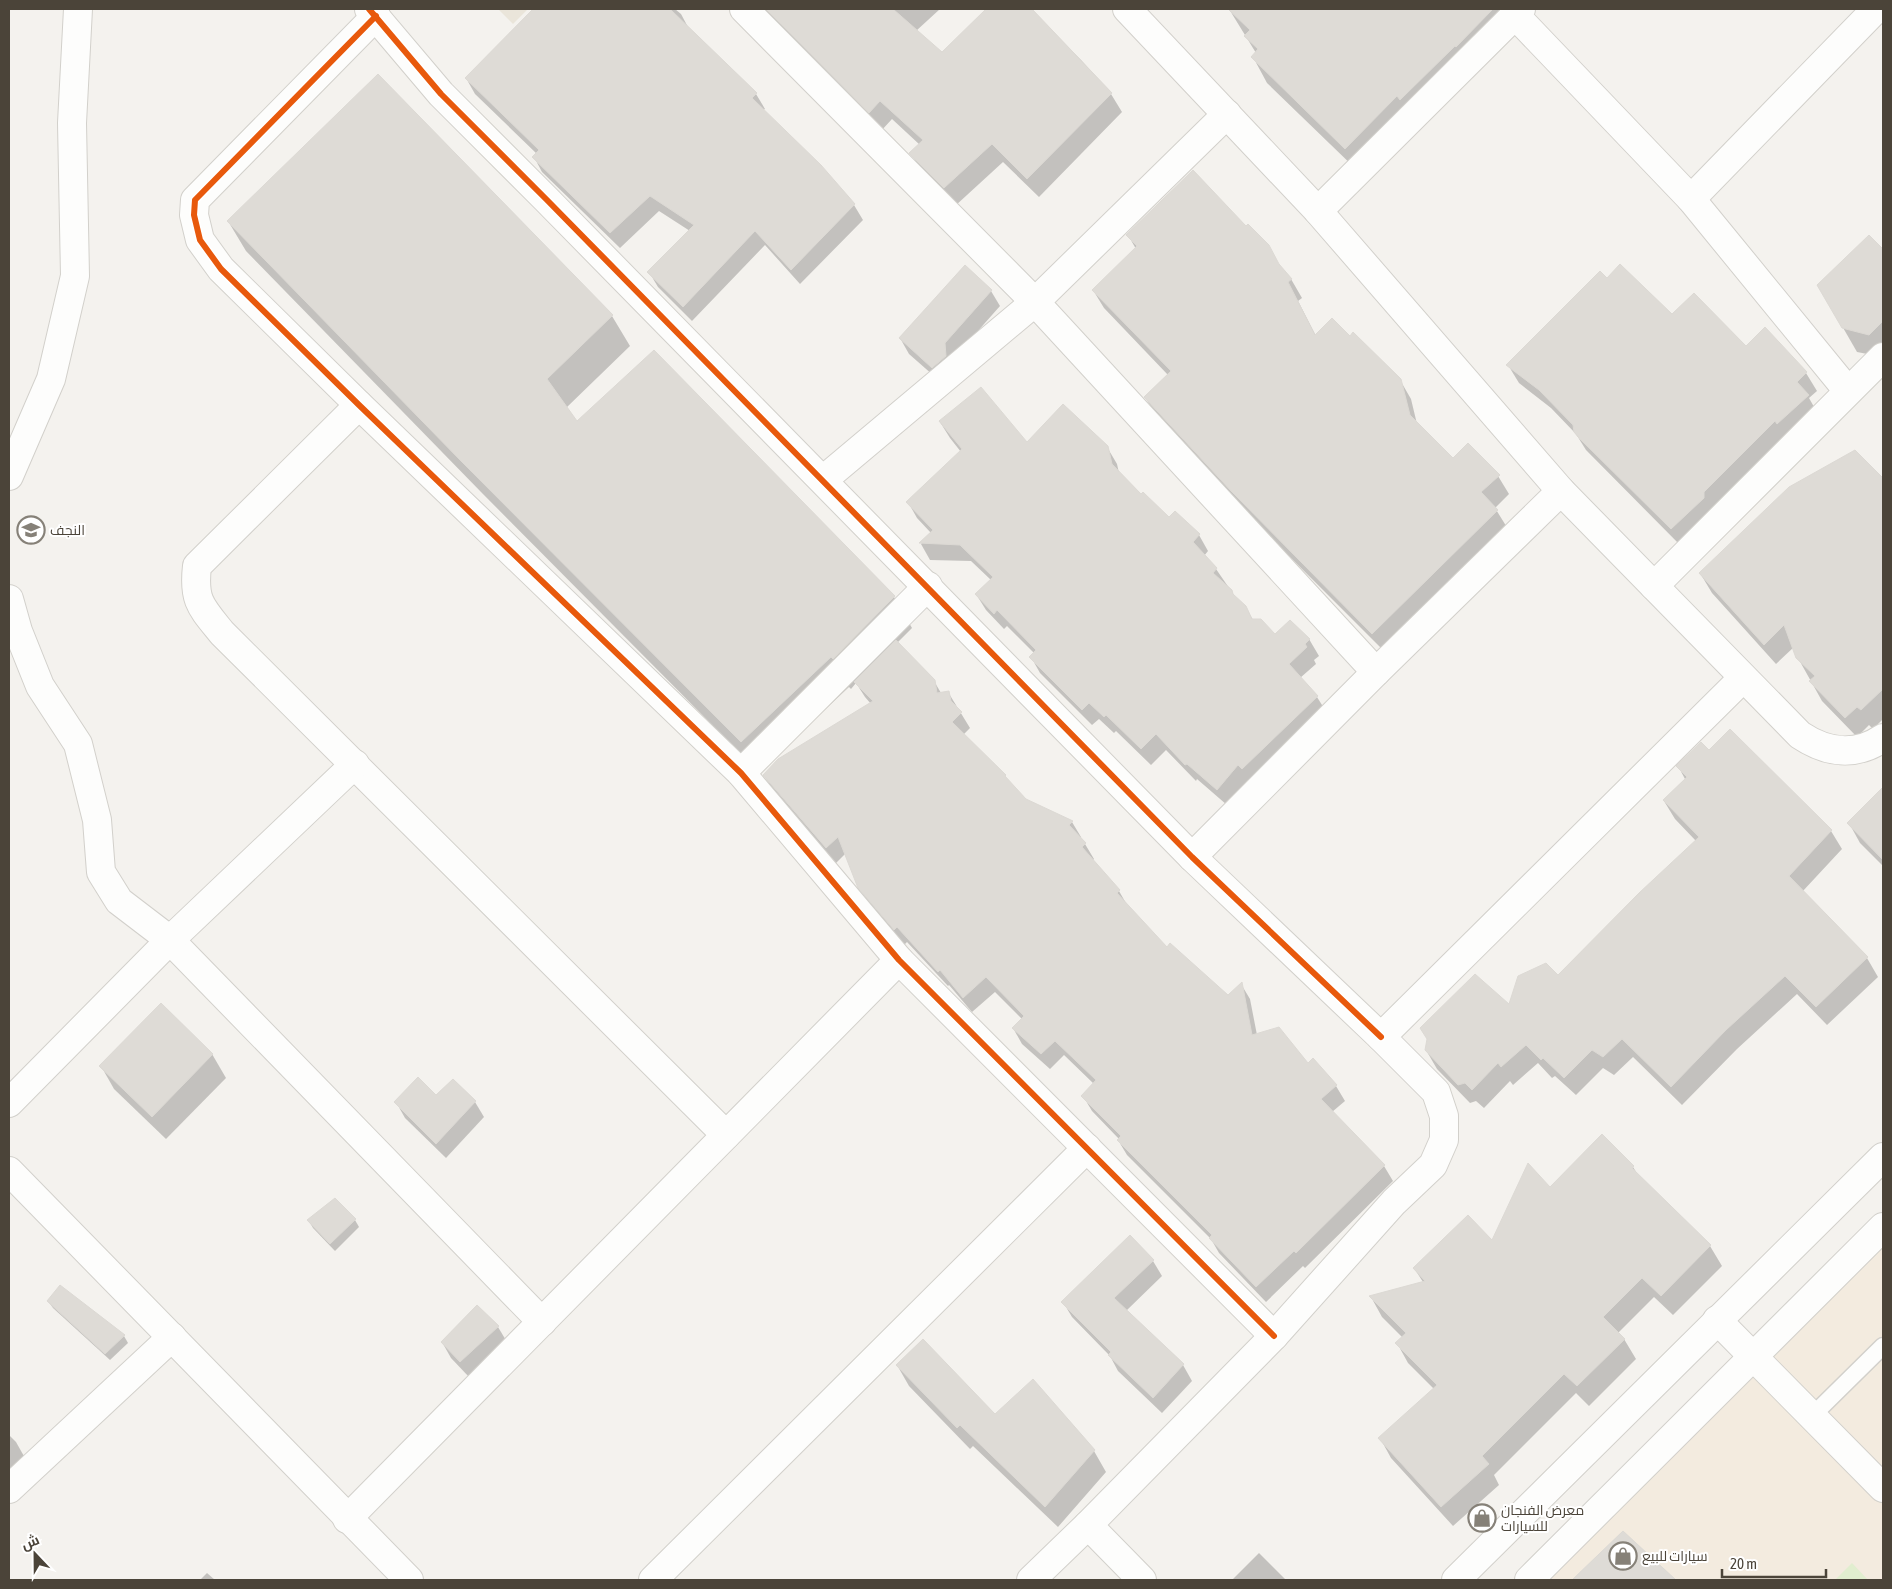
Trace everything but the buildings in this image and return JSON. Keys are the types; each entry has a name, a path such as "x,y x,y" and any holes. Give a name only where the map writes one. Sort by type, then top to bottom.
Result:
{"street":[{"path":"9,476 51,378 75,276 72,123 78,9"},
{"path":"744,9 1034,302 1376,672"},
{"path":"1691,199 1876,9"},
{"path":"1031,1580 1088,1525 1274,1336 1394,1202 1433,1165 1444,1140 1444,1116 1436,1092 1192,857 824,480 441,94 372,12 195,200 194,215 200,240 221,269 359,405 741,773 899,960 1274,1336"},
{"path":"1136,12 1227,114 1318,211 1561,491 1800,735 1814,744 1829,749 1845,751 1861,749 1883,738"},
{"path":"1318,211 1518,12 1691,199 1848,391"},
{"path":"824,480 1034,302 1227,114"},
{"path":"1654,586 1883,356"},
{"path":"359,405 197,566 195,586 202,608 222,633 726,1135"},
{"path":"1192,857 1376,672 1561,491"},
{"path":"741,773 928,586"},
{"path":"9,598 18,631 40,686 78,744 97,820 101,872 119,901 170,940 542,1322"},
{"path":"1381,1037 1743,678"},
{"path":"9,1103 170,940 355,764"},
{"path":"347,1519 899,960"},
{"path":"653,1580 1087,1148"},
{"path":"1456,1580 1883,1156"},
{"path":"9,1171 347,1519 409,1580"},
{"path":"1529,1580 1883,1227"},
{"path":"1717,1320 1882,1486"},
{"path":"9,1489 172,1337"},
{"path":"1088,1525 1142,1580"}],"lane":[{"path":"1812,1416 1883,1346"}],"shaded area":[{"path":"498,9 528,9 513,24"},
{"path":"1883,1243 1883,1580 1540,1580"}],"green space":[{"path":"1852,1563 1868,1580 1835,1580"}],"cycle path":[{"path":"369,9 441,94 1192,857 1381,1037"},
{"path":"376,16 195,200 194,215 200,240 221,269 359,405 741,773 899,960 1274,1336"}],"place":[{"name":"النجف","path":"31,530"},
{"name":"معرض الفنجان للسيارات","path":"1482,1518"},
{"name":"سيارات للبيع","path":"1623,1556"}]}
